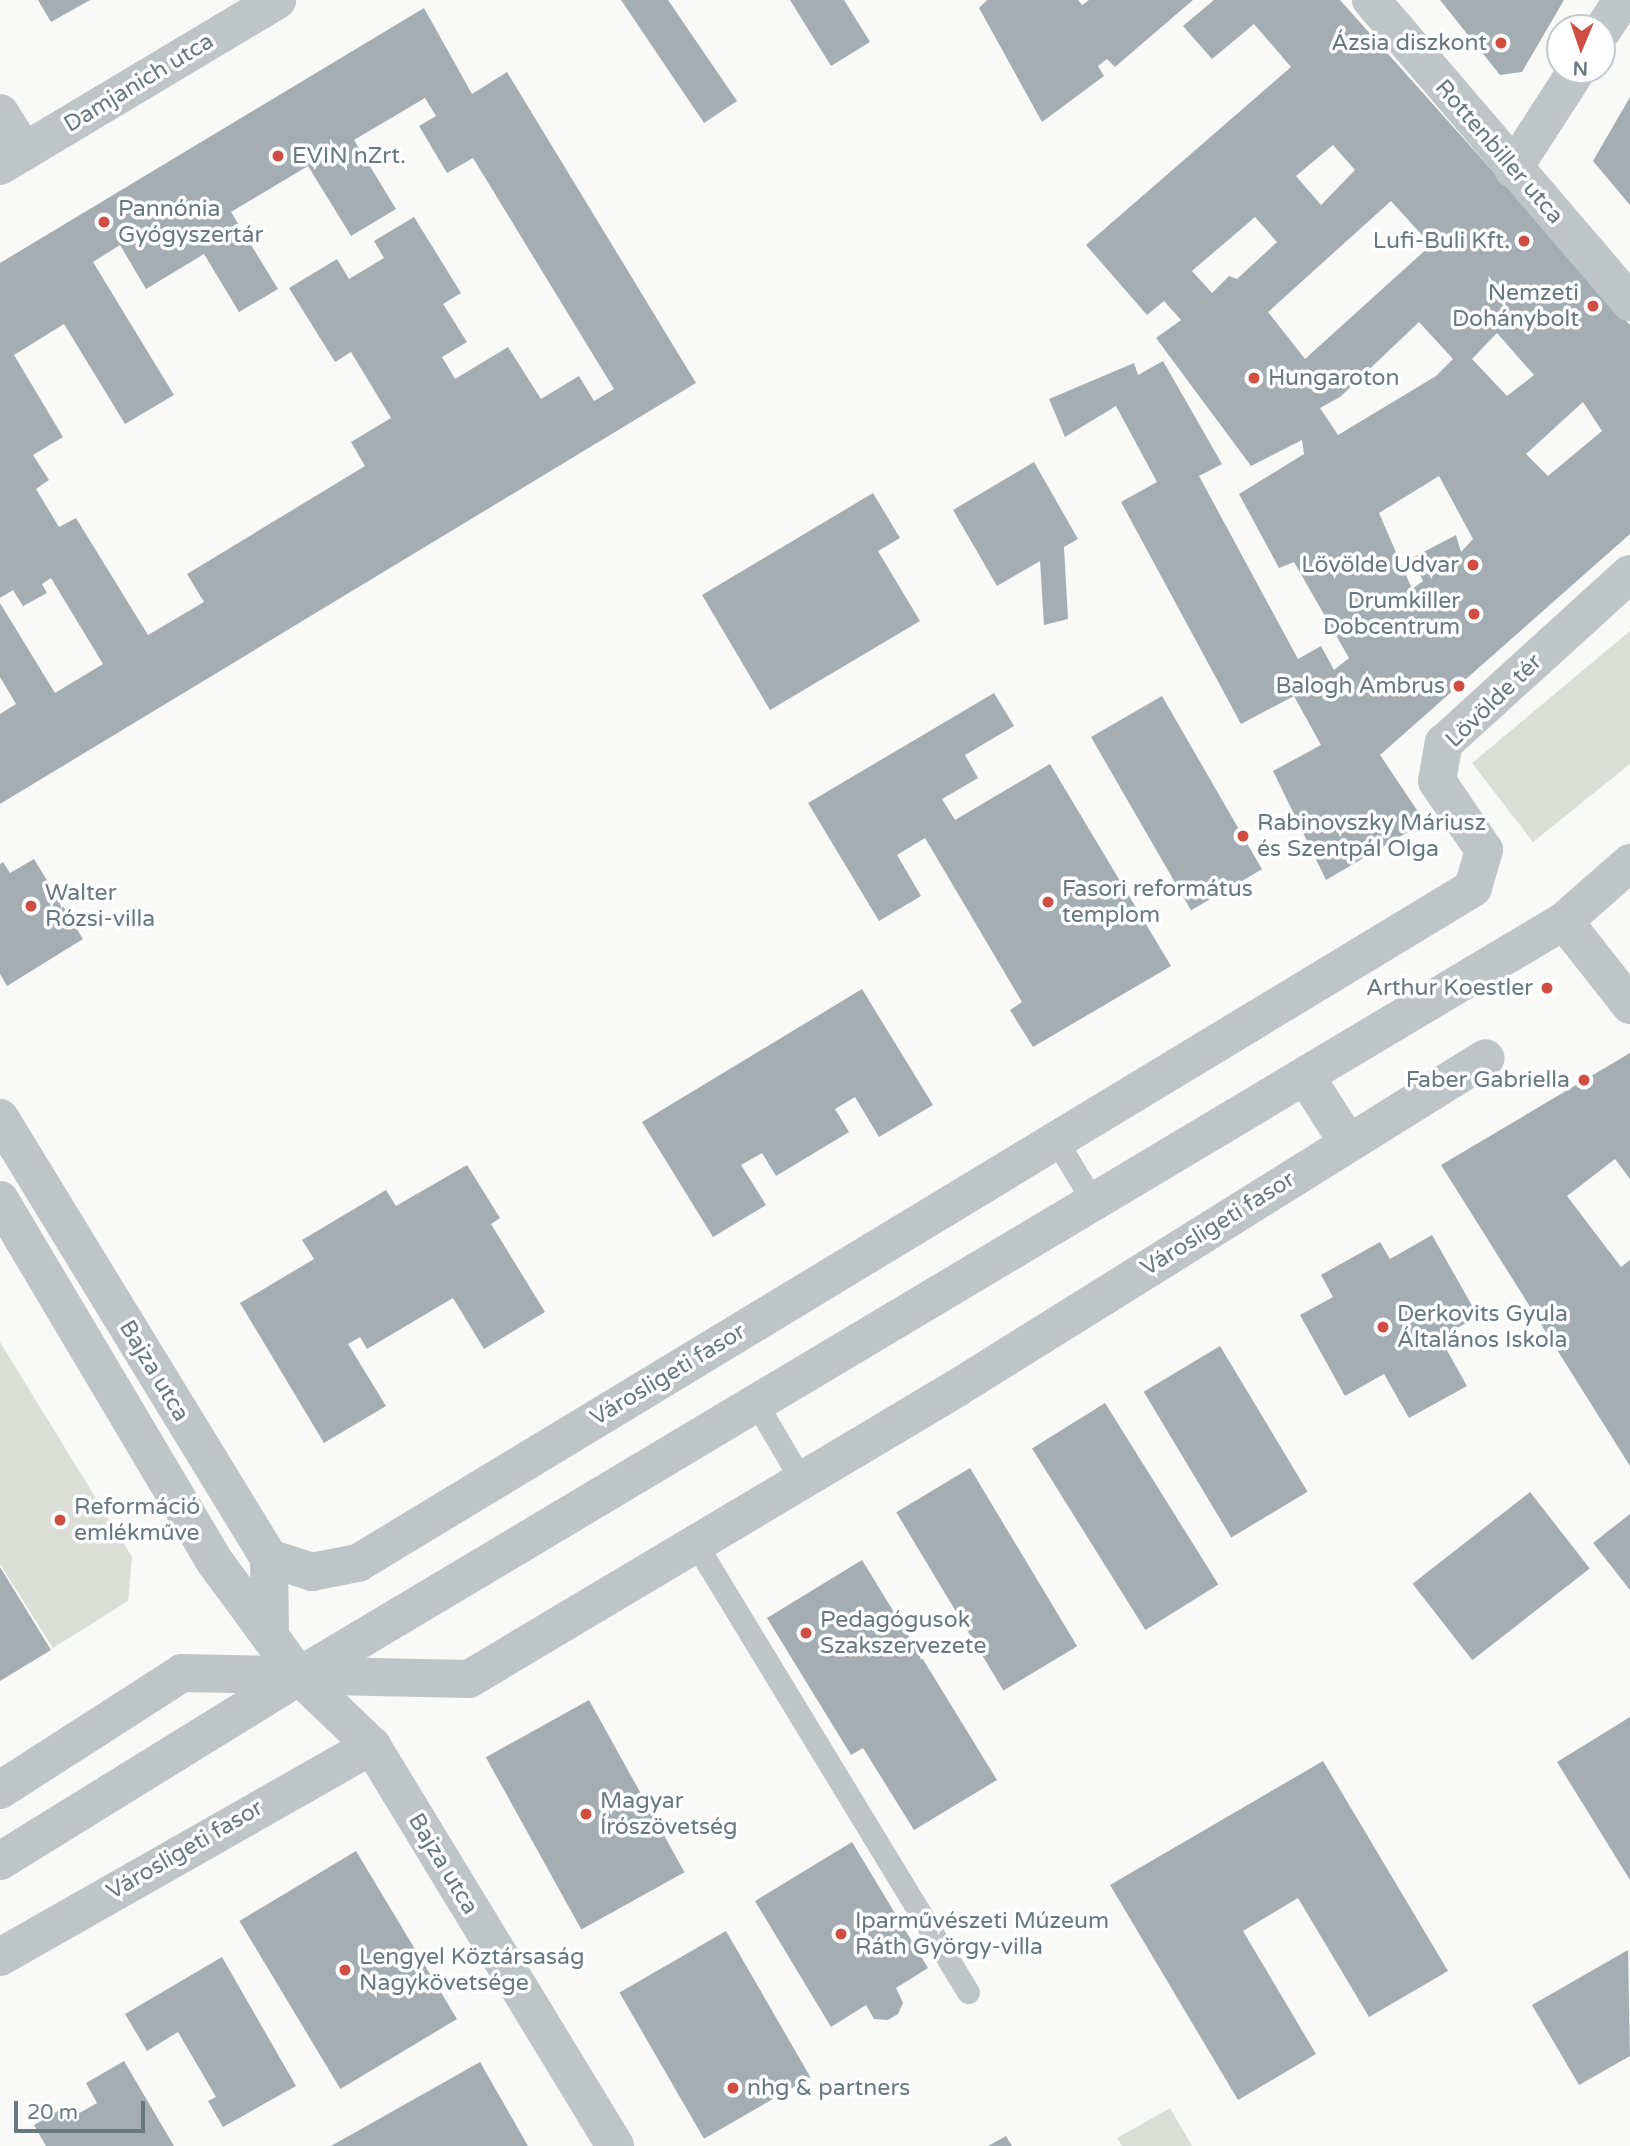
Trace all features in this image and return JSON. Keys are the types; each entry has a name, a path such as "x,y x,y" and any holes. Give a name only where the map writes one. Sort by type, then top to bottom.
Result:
{"street":[{"name":"Damjanich utca","path":"12,159 277,0"},
{"name":"Rottenbiller utca","path":"1371,0 1513,169 1630,302"},
{"path":"1513,169 1568,84"},
{"path":"0,113 12,159"},
{"name":"Lövölde tér","path":"1484,850 1437,781 1444,743 1630,574"},
{"name":"Városligeti fasor","path":"269,1558 312,1572 358,1563 1473,888 1484,850"},
{"path":"0,1861 299,1676 1564,921 1630,863"},
{"path":"1564,921 1630,1005"},
{"name":"Városligeti fasor","path":"0,1790 182,1673 470,1679 697,1546 1486,1058"},
{"path":"1306,1076 1348,1143"},
{"name":"Bajza utca","path":"0,1118 269,1558"},
{"name":"Bajza utca","path":"0,1199 215,1562 299,1676 372,1746 615,2146"},
{"path":"269,1558 270,1635"},
{"name":"Városligeti fasor","path":"0,1957 372,1746"}],"lane":[{"path":"1056,1140 1094,1203"},
{"path":"24,1240 62,1219"},
{"path":"756,1404 803,1481"},
{"path":"697,1546 968,1992"}],"shaded area":[{"path":"1630,631 1630,764 1533,842 1472,763"},
{"path":"0,1342 132,1557 128,1601 53,1648 0,1564"},
{"path":"1170,2108 1192,2146 1122,2146 1117,2138"}],"building":[{"path":"38,0 90,0 51,22"},
{"path":"621,0 668,0 737,101 704,123"},
{"path":"790,0 844,0 870,42 831,66"},
{"path":"987,0 1078,0 1082,5 1089,0 1193,0 1115,67 1107,59 1098,66 1104,76 1042,122 979,8"},
{"path":"1214,0 1340,0 1630,325 1630,534 1380,755 1425,822 1326,880 1273,771 1321,745 1294,696 1241,724 1121,502 1157,482 1116,406 1065,437 1049,399 1134,363 1138,375 1163,361 1222,464 1199,476 1298,659 1321,646 1334,670 1349,658 1294,562 1279,568 1239,494 1304,454 1302,440 1251,466 1156,338 1181,320 1164,301 1147,315 1086,245 1291,67 1254,24 1212,59 1183,26","holes":["1333,145 1355,170 1321,205 1296,176","1391,201 1431,245 1305,359 1268,312","1255,217 1277,242 1237,279 1229,276 1212,293 1192,271","1419,322 1453,359 1436,376 1338,435 1320,408 1340,397","1497,333 1534,375 1507,396 1472,359","1583,402 1602,431 1548,476 1526,454","1439,476 1473,539 1461,552 1456,535 1412,558 1423,581 1412,589 1379,513"]},
{"path":"1440,0 1564,0 1556,14 1546,14 1546,31 1522,72 1500,75"},
{"path":"424,8 472,94 507,72 696,383 0,804 0,714 16,704 0,677 0,603 55,693 103,664 51,578 42,584 47,593 23,606 13,590 0,598 0,263","holes":["425,98 436,116 419,126 447,173 473,158 614,389 594,401 579,376 541,399 508,347 455,379 442,357 467,342 443,304 461,293 414,217 374,241 384,258 349,279 337,259 289,288 335,362 351,352 391,418 351,442 365,466 187,574 204,602 148,635 76,518 59,527 36,489 49,480 33,455 63,437 14,355 64,324 125,424 174,395 93,262 120,245 146,289 204,254 239,312 278,289 231,212 308,166 351,236 396,209 354,140"]},
{"path":"1630,97 1630,205 1593,161"},
{"path":"1034,462 1078,539 1064,547 1068,619 1044,625 1040,561 997,586 953,510"},
{"path":"873,493 900,538 878,551 920,621 770,710 702,595"},
{"name":"Fasori református templom","path":"994,693 1014,726 965,755 978,778 942,799 955,820 1050,764 1171,966 1033,1047 1010,1010 1022,1002 925,838 897,855 921,896 879,921 808,803"},
{"path":"1162,696 1262,869 1191,910 1091,737"},
{"name":"Walter Rózsi-villa","path":"34,859 83,939 7,986 0,974 0,864 3,862 10,873"},
{"path":"862,989 933,1105 879,1137 855,1097 835,1109 849,1132 776,1176 762,1153 741,1165 766,1205 713,1237 642,1122"},
{"path":"1630,1053 1630,1179 1615,1159 1567,1196 1621,1267 1630,1260 1630,1466 1441,1165"},
{"path":"467,1165 500,1218 491,1224 545,1312 484,1349 453,1298 367,1349 360,1337 348,1344 386,1406 324,1443 240,1303 314,1259 302,1240 386,1190 396,1206"},
{"name":"Derkovits Gyula Általános Iskola","path":"1432,1235 1478,1316 1440,1338 1467,1386 1409,1418 1384,1374 1345,1396 1300,1315 1333,1297 1321,1275 1380,1242 1390,1259"},
{"path":"1220,1346 1308,1492 1231,1538 1144,1392"},
{"path":"1105,1403 1218,1584 1145,1630 1032,1449"},
{"path":"970,1468 1077,1646 1003,1691 896,1512"},
{"path":"1530,1492 1590,1568 1472,1660 1413,1584"},
{"path":"1630,1514 1630,1590 1593,1543"},
{"path":"862,1560 997,1780 914,1830 863,1748 851,1755 767,1618"},
{"path":"0,1567 51,1650 0,1681"},
{"name":"Magyar Írószövetség","path":"589,1700 685,1872 581,1930 486,1757"},
{"path":"1630,1717 1630,1880 1557,1762"},
{"path":"1323,1761 1448,1971 1369,2017 1298,1898 1243,1931 1316,2054 1238,2100 1110,1885"},
{"name":"Iparművészeti Múzeum Ráth György-villa","path":"852,1842 928,1968 896,1988 903,2003 898,2014 888,2020 874,2019 866,2005 831,2027 755,1901"},
{"path":"356,1851 457,2019 340,2089 239,1921"},
{"path":"726,1931 811,2077 704,2139 619,1992"},
{"path":"1628,1950 1630,2056 1579,2085 1532,2005"},
{"path":"222,1957 296,2086 223,2127 208,2101 216,2097 178,2032 147,2051 125,2014"},
{"path":"124,2061 174,2146 46,2146 34,2125 61,2109 67,2120 97,2103 86,2083"},
{"path":"480,2062 528,2146 331,2146"},
{"path":"1006,2136 1012,2146 988,2146"}],"place":[{"name":"Ázsia diszkont","path":"1501,43"},
{"name":"EVIN nZrt.","path":"278,156"},
{"name":"Pannónia Gyógyszertár","path":"104,222"},
{"name":"Lufi-Buli Kft.","path":"1524,241"},
{"name":"Nemzeti Dohánybolt","path":"1593,306"},
{"name":"Hungaroton","path":"1254,378"},
{"name":"Lövölde Udvar","path":"1473,565"},
{"name":"Drumkiller Dobcentrum","path":"1474,614"},
{"name":"Balogh Ambrus","path":"1459,686"},
{"name":"Rabinovszky Máriusz és Szentpál Olga","path":"1243,836"},
{"name":"Fasori református templom","path":"1048,902"},
{"name":"Walter Rózsi-villa","path":"31,906"},
{"name":"Arthur Koestler","path":"1547,988"},
{"name":"Faber Gabriella","path":"1584,1080"},
{"name":"Derkovits Gyula Általános Iskola","path":"1383,1327"},
{"name":"Reformáció emlékműve","path":"60,1520"},
{"name":"Pedagógusok Szakszervezete","path":"806,1633"},
{"name":"Magyar Írószövetség","path":"586,1814"},
{"name":"Iparművészeti Múzeum Ráth György-villa","path":"841,1934"},
{"name":"Lengyel Köztársaság Nagykövetsége","path":"345,1970"},
{"name":"nhg & partners","path":"733,2088"}]}
